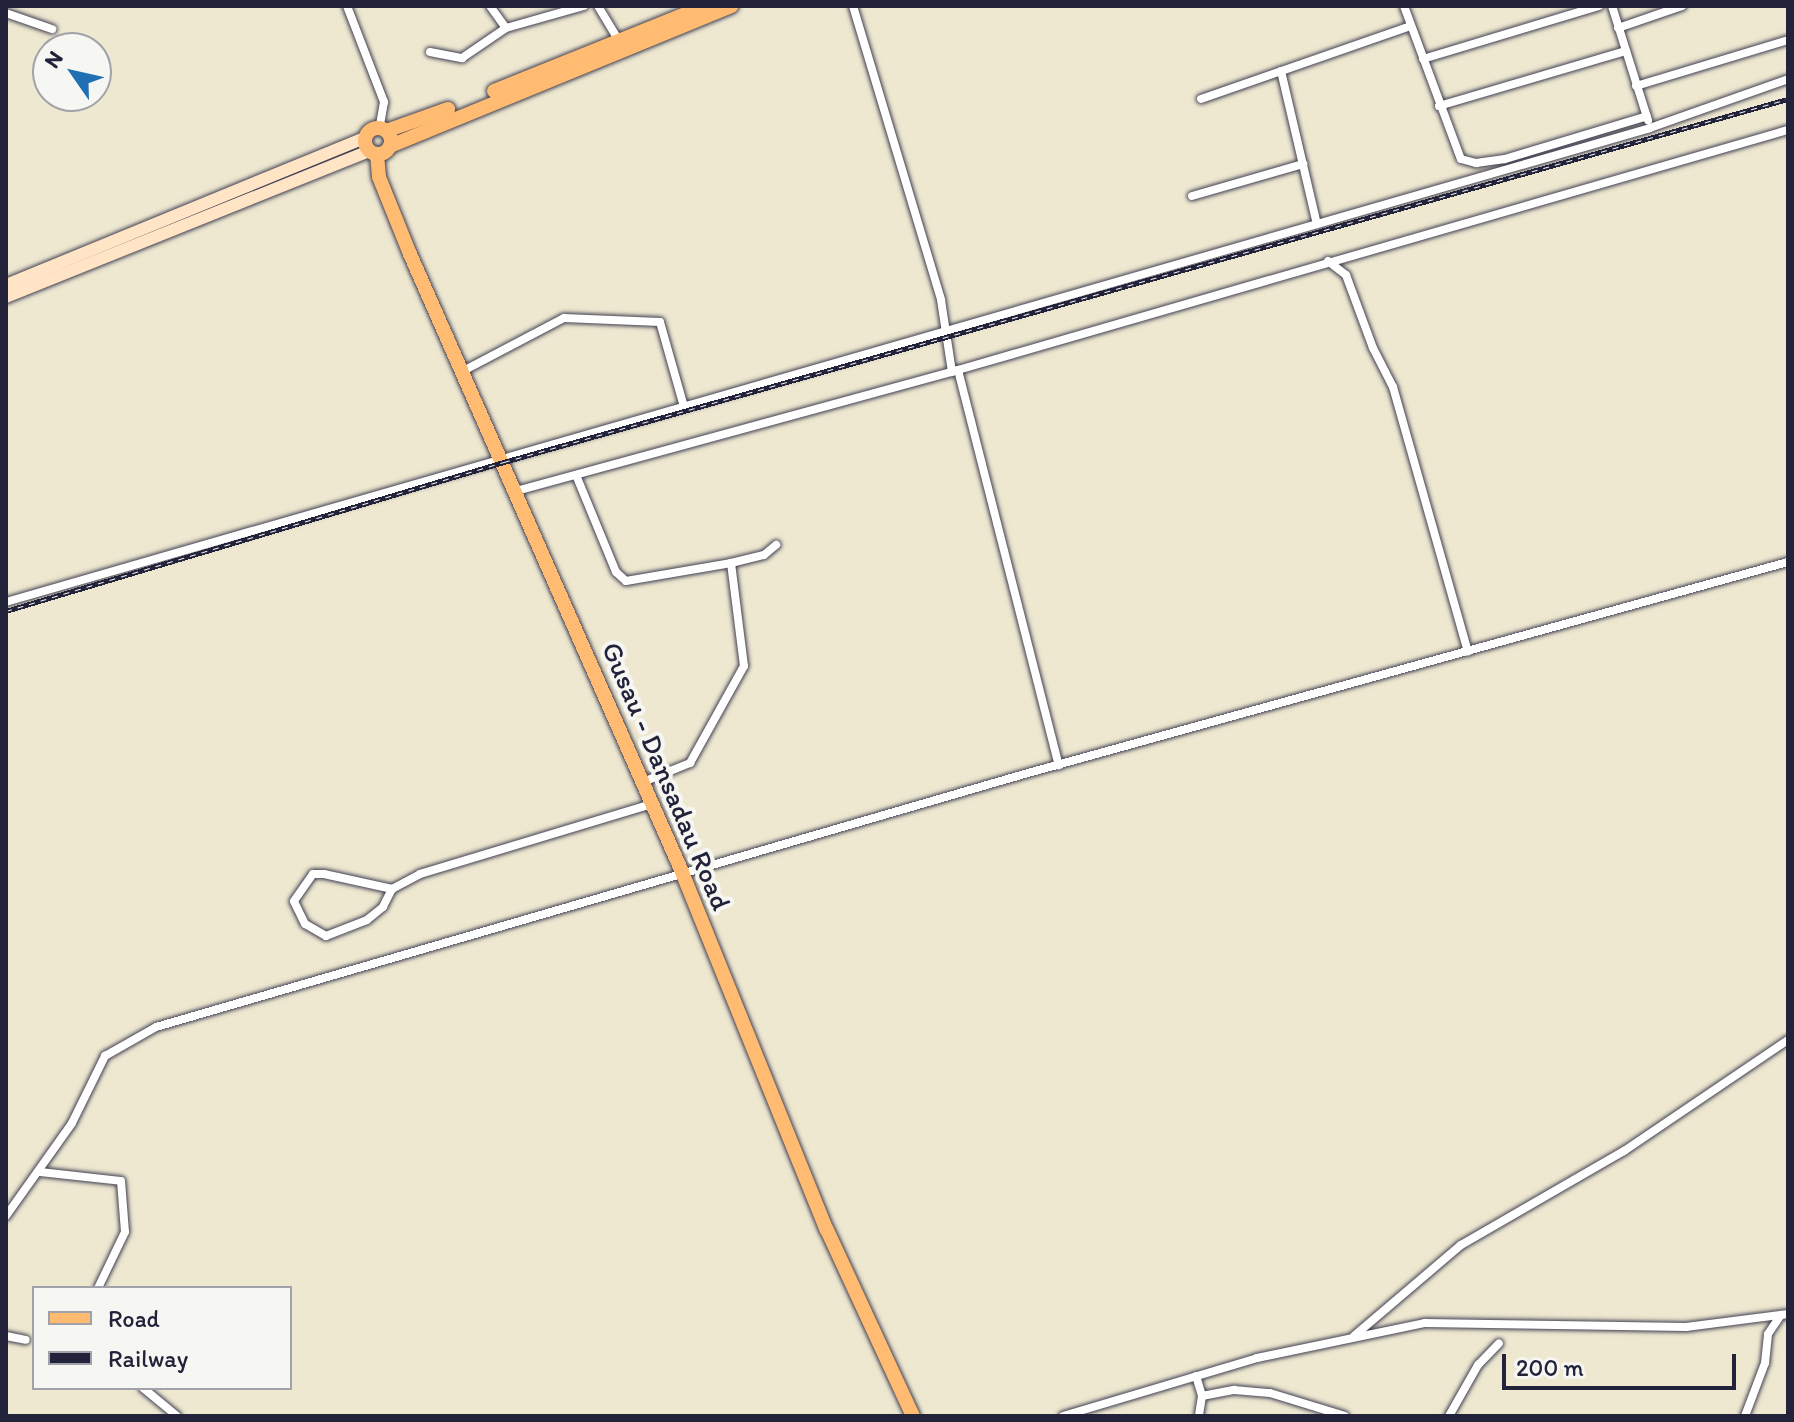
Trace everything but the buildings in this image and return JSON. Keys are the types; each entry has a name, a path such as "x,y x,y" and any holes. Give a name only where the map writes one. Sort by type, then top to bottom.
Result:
{"main road":[{"path":"378,142 705,6"},
{"path":"6,285 49,273 731,6"},
{"name":"Gusau - Dansadau Road","path":"378,142 379,177 682,872 827,1230 913,1416"},
{"path":"6,297 49,273"}],"street":[{"path":"347,6 384,102 378,142"},
{"path":"490,6 506,28"},
{"path":"430,52 462,58 506,28 584,6"},
{"path":"598,6 619,41"},
{"path":"853,6 941,300 943,332 1059,765"},
{"path":"1404,6 1453,147 1461,159 1476,163 1647,116"},
{"path":"1423,59 1599,6"},
{"path":"1612,6 1650,128"},
{"path":"1618,28 1682,6"},
{"path":"6,13 52,29"},
{"path":"1201,99 1411,26"},
{"path":"1636,86 1788,40"},
{"path":"1439,106 1626,51"},
{"path":"1281,71 1317,224"},
{"path":"6,602 1650,128 1788,79"},
{"path":"516,491 955,371 1788,130"},
{"path":"1192,196 1303,164"},
{"path":"1328,261 1351,283 1373,348 1393,387 1468,652"},
{"path":"463,371 564,318 660,322 684,407"},
{"path":"576,475 620,577 633,582 764,555 776,545"},
{"path":"6,1216 72,1123 105,1056 156,1027 682,872 1788,562"},
{"path":"643,782 690,763 744,666 731,563"},
{"path":"392,889 313,874 294,901 305,924 333,935 383,907 392,889 420,874 652,804"},
{"path":"1354,1336 1461,1245 1624,1151 1788,1040"},
{"path":"40,1172 121,1181 125,1232 99,1286"},
{"path":"1063,1416 1196,1376 1354,1336 1465,1320 1686,1327 1784,1315"},
{"path":"1745,1416 1765,1363 1768,1334 1784,1315"},
{"path":"6,1336 26,1340"},
{"path":"1449,1416 1488,1350 1499,1343"},
{"path":"1196,1376 1202,1396 1199,1416"},
{"path":"145,1390 177,1416"},
{"path":"1202,1396 1234,1390 1270,1393 1345,1416"}],"railway":[{"path":"6,611 504,462 1788,99"}]}
